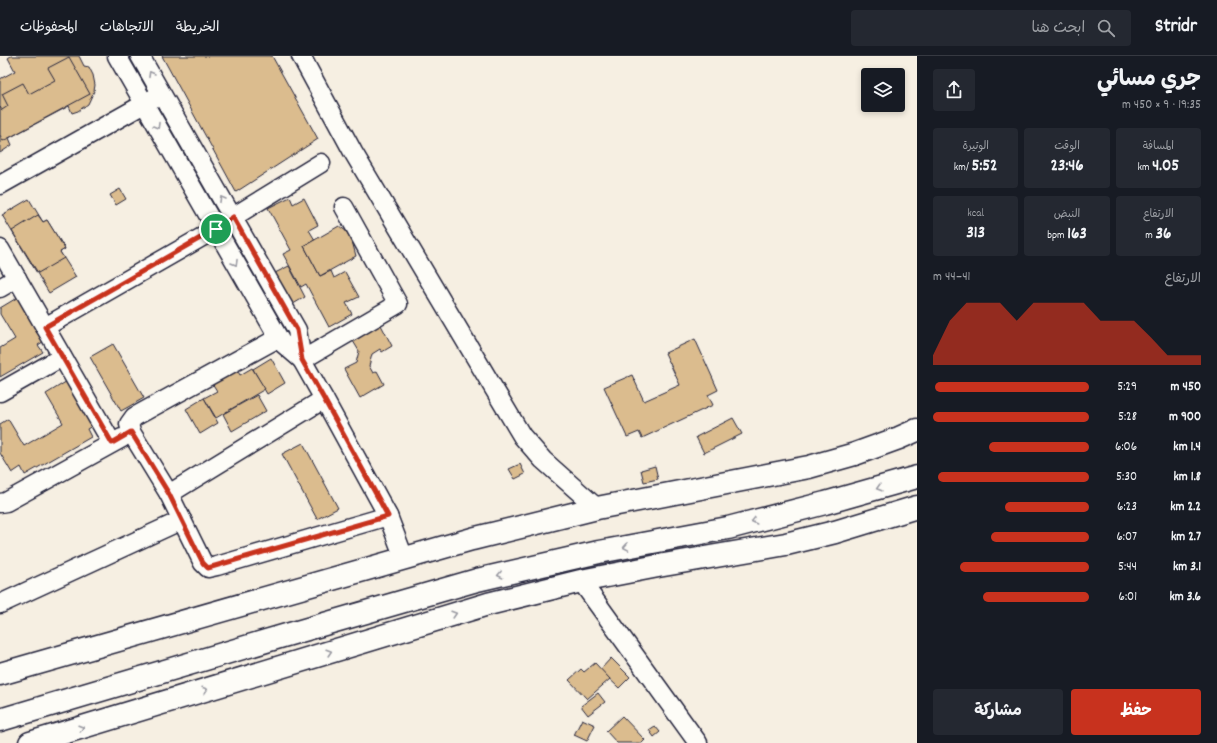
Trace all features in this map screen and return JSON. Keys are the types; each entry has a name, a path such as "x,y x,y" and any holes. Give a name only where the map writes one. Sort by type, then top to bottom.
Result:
{"main road":[{"path":"0,674 472,539 597,508 809,467 855,454 917,430"},
{"path":"0,720 477,580 599,552 728,528 917,477"},
{"path":"30,743 488,604 581,581 786,544 835,532 917,507"}],"street":[{"path":"117,56 278,338 302,360"},
{"path":"140,56 297,330 302,360 388,516 404,558"},
{"path":"301,56 353,152 522,436 543,460 597,508"},
{"path":"0,185 144,104 161,92"},
{"path":"45,327 216,229 321,163"},
{"path":"302,360 398,304 344,207"},
{"path":"0,250 112,443"},
{"path":"0,288 17,278"},
{"path":"278,338 134,417 130,424 131,432 169,494 203,563 208,568 388,516"},
{"path":"0,392 62,357"},
{"path":"169,494 324,399"},
{"path":"2,499 131,432"},
{"path":"0,604 182,520"},
{"path":"581,581 698,743"}],"building":[{"path":"11,56 79,56 84,66 89,67 93,75 95,85 88,104 72,113 69,106 9,138 12,145 0,153 0,79 15,71 8,58"},
{"path":"162,56 272,56 318,139 236,192"},
{"path":"69,57 90,94 3,141 0,135 0,107 2,110 8,106 2,94 23,83 29,94 55,80 48,68"},
{"path":"120,189 126,199 116,205 110,195"},
{"path":"290,197 293,204 304,198 318,225 309,230 315,240 304,246 320,276 331,271 334,278 345,272 359,297 346,303 352,314 329,327 306,284 301,287 283,254 291,250 268,208"},
{"path":"29,199 43,222 47,220 65,249 60,252 76,277 49,293 2,215"},
{"path":"38,215 43,222 47,220 65,249 60,252 64,258 38,273 12,231"},
{"path":"339,226 346,231 352,241 356,256 320,276 304,246"},
{"path":"289,266 305,297 288,307 271,275"},
{"path":"20,296 46,340 38,345 43,352 0,377 0,348 15,339 0,314 0,308"},
{"path":"381,325 392,346 382,352 380,349 372,354 369,366 373,373 377,371 384,384 360,398 344,369 356,363 359,351 353,341"},
{"path":"695,339 718,390 708,395 713,405 642,438 639,432 627,437 604,387 632,375 644,401 680,385 665,353"},
{"path":"113,344 144,398 121,411 90,357"},
{"path":"271,358 285,383 267,394 253,369"},
{"path":"236,368 240,375 252,368 265,389 216,418 204,398 217,391 212,383"},
{"path":"69,380 95,424 87,429 91,437 25,475 21,467 12,473 0,453 0,424 8,419 24,446 63,423 46,394"},
{"path":"257,395 266,411 232,431 223,414"},
{"path":"204,398 218,423 200,434 186,409"},
{"path":"733,418 742,434 704,453 696,437"},
{"path":"303,443 338,508 317,519 282,454"},
{"path":"520,464 525,474 515,479 509,469"},
{"path":"655,466 658,479 644,482 641,470"},
{"path":"611,658 630,677 619,688 600,670"},
{"path":"595,663 610,679 587,699 569,680 581,669 584,672"},
{"path":"598,693 605,702 588,715 581,706"},
{"path":"622,716 645,740 642,743 617,743 606,731"},
{"path":"582,719 595,725 587,741 574,735"},
{"path":"655,726 660,732 654,737 649,730"}],"route":[{"path":"233,217 297,330 302,360 388,516 208,568 203,563 169,494 131,432 112,443 45,327 216,229 233,217"}]}
